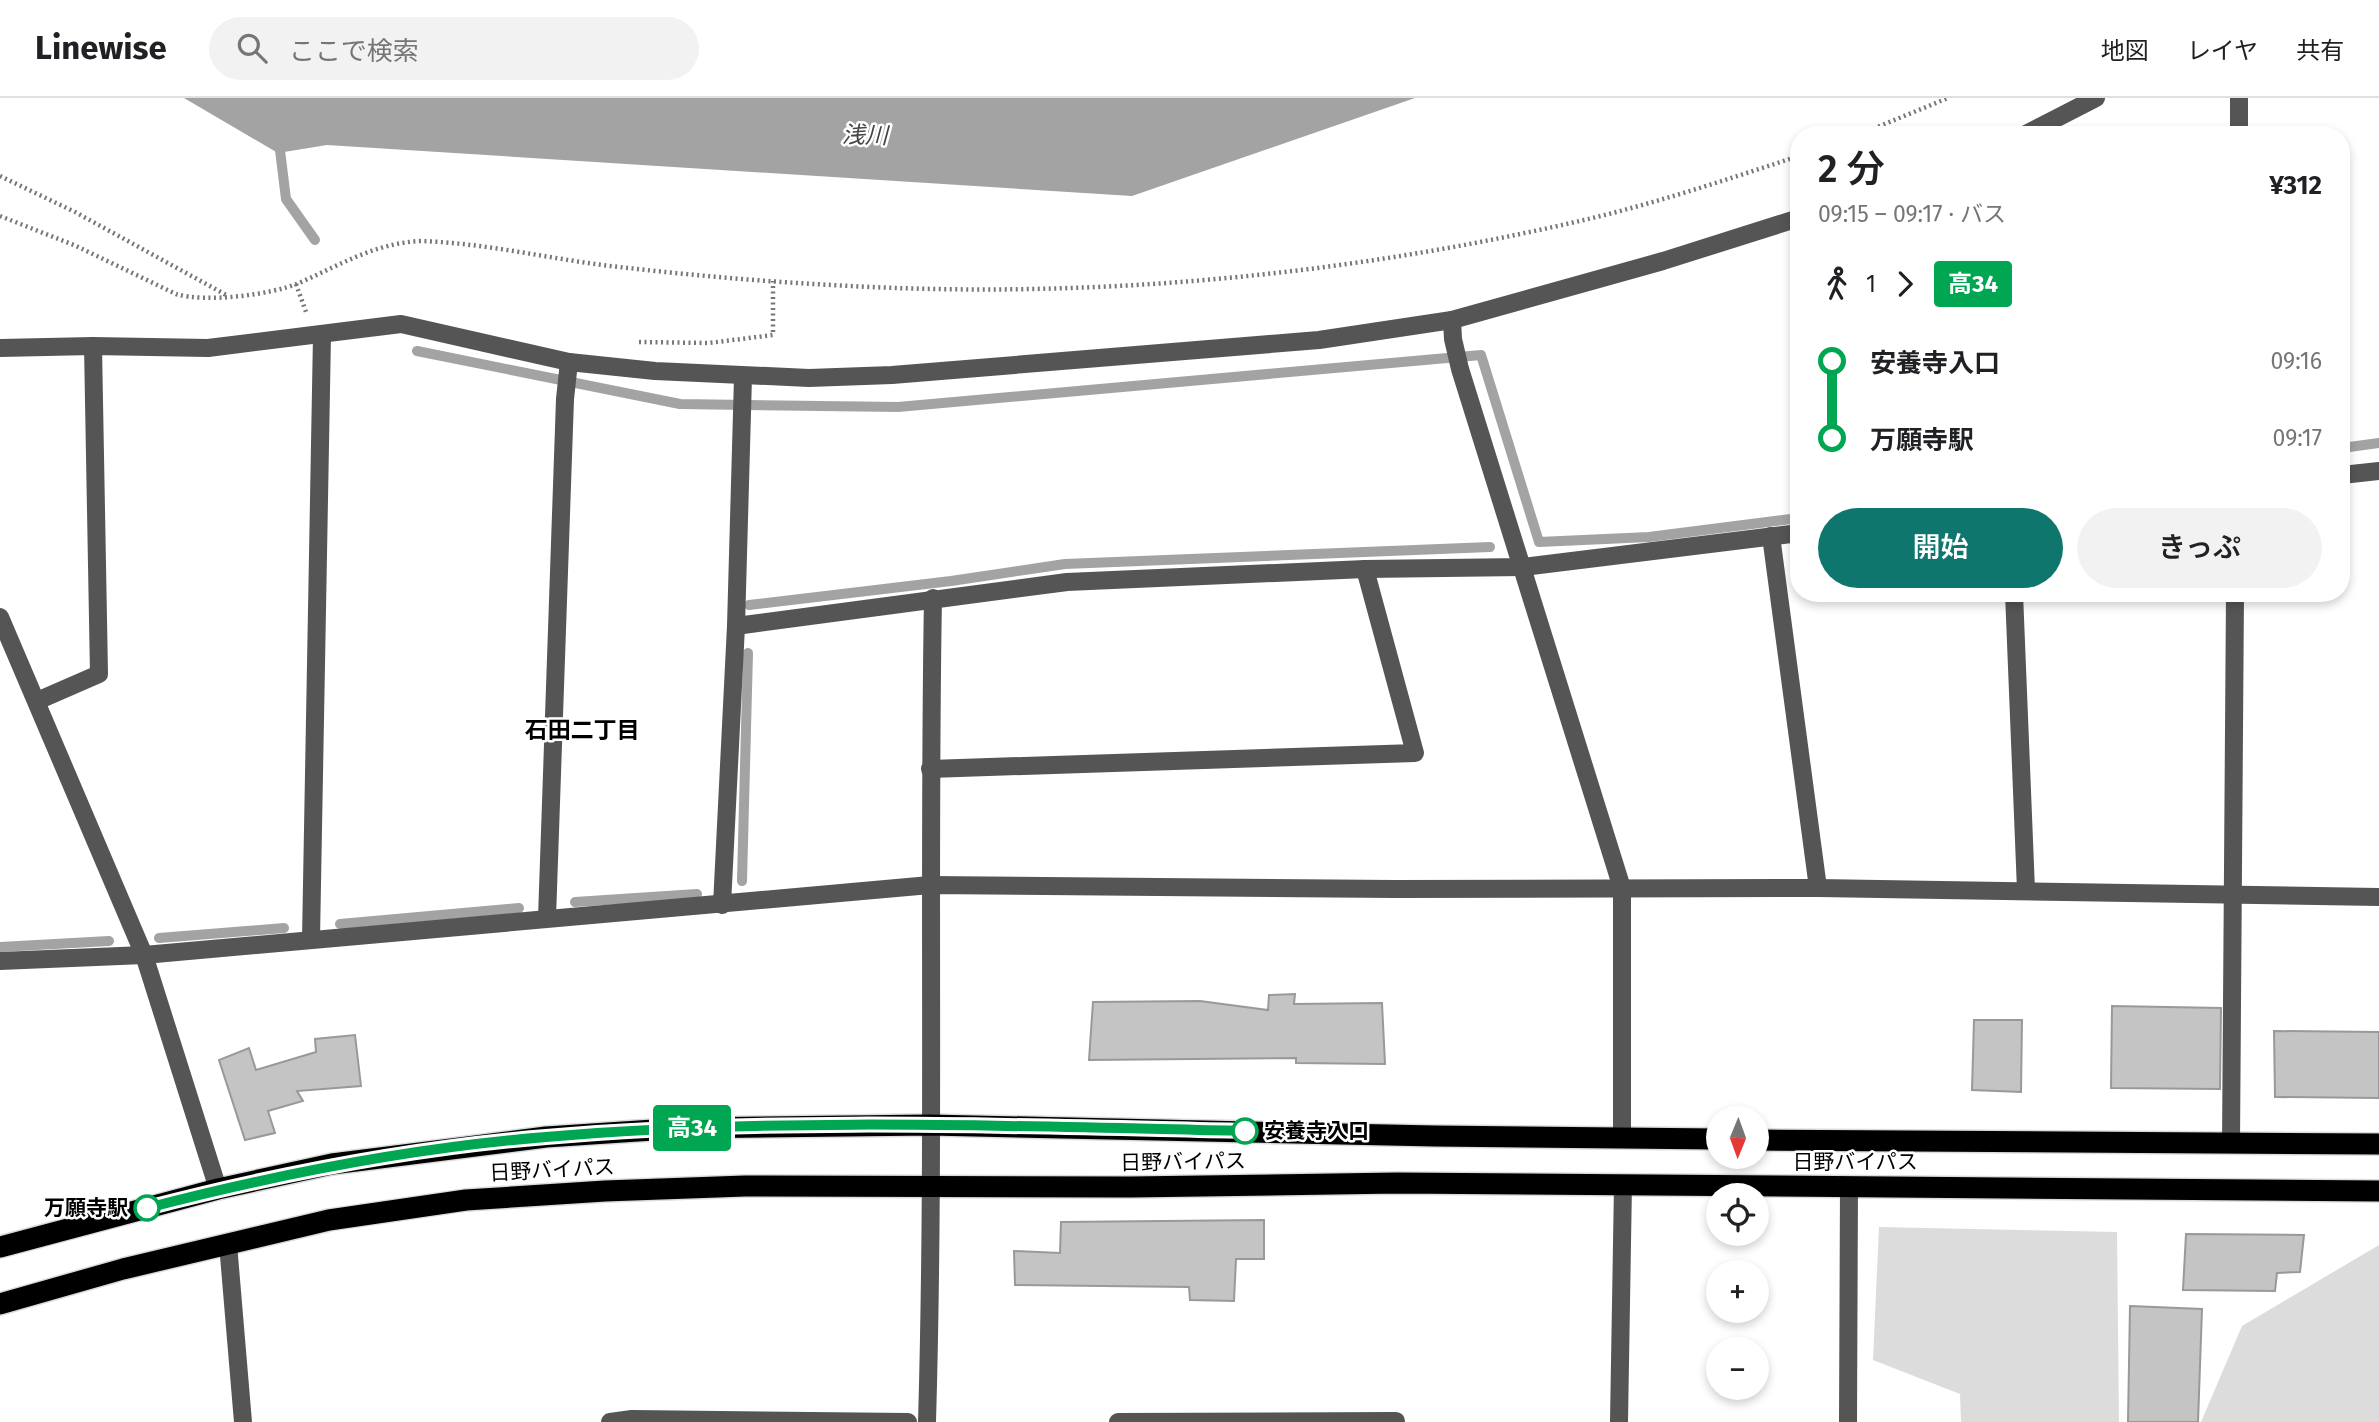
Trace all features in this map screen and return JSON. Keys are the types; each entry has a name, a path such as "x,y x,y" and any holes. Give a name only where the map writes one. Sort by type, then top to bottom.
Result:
{"highway":[{"name":"日野バイパス","path":"0,1247 218,1189 332,1164 546,1137 706,1127 930,1125 1706,1139"},
{"name":"日野バイパス","path":"1769,1140 2379,1144"},
{"name":"日野バイパス","path":"0,1304 123,1269 328,1220 466,1200 721,1187 1131,1187 1397,1183 2379,1191"}],"street":[{"path":"2042,126 2096,98"},
{"path":"2239,98 2239,126"},
{"path":"0,348 208,348 401,324 569,365 655,371 742,383 892,375 1319,340 1452,320 1663,261 1790,221"},
{"path":"1452,320 1460,369 1622,888 1622,1139"},
{"path":"311,939 322,335"},
{"path":"37,701 99,674 93,346"},
{"path":"547,918 565,399 569,365"},
{"path":"722,905 736,626 742,383"},
{"path":"2350,474 2379,471"},
{"path":"736,626 1067,582 1365,569 1523,567 1790,534"},
{"path":"1771,536 1818,888"},
{"path":"930,769 1415,753 1365,569"},
{"path":"927,1422 931,1185 930,769 933,598"},
{"path":"2014,602 2026,890"},
{"path":"2231,1143 2235,602"},
{"path":"0,617 144,955 218,1189"},
{"path":"0,961 144,955 547,918 722,905 930,884 1395,889 1818,888 2379,897"},
{"path":"1619,1422 1623,1184"},
{"path":"1848,1422 1849,1186"},
{"path":"228,1244 243,1422"},
{"path":"610,1422 632,1419 908,1422"},
{"path":"1118,1422 1415,1422"}],"path":[{"path":"1880,126 1948,98"},
{"path":"0,216 74,245 176,294 204,299 230,297 296,284 370,249 406,241 440,241 601,265 773,281 908,289 1109,287 1227,279 1455,247 1585,220 1698,189 1790,159"},
{"path":"0,176 75,212 230,297"},
{"path":"633,342 709,343 773,335 773,281"}],"shaded area":[{"path":"1879,1227 2117,1232 2119,1422 1961,1422 1960,1394 1873,1360"},
{"path":"2379,1245 2379,1422 2201,1422 2242,1326"}],"water":[{"name":"浅川","path":"184,98 1415,98 1132,196 327,145 278,153"}],"building":[{"path":"1295,994 1294,1004 1382,1003 1385,1064 1296,1063 1296,1058 1089,1060 1093,1002 1200,1001 1268,1010 1269,995"},
{"path":"2112,1006 2221,1008 2220,1089 2111,1088"},
{"path":"1974,1020 2022,1020 2021,1092 1972,1090"},
{"path":"2274,1031 2379,1032 2379,1098 2275,1097"},
{"path":"355,1035 361,1086 297,1091 303,1101 268,1111 275,1133 245,1140 219,1060 249,1048 256,1070 316,1052 315,1039"},
{"path":"1264,1220 1264,1259 1236,1259 1234,1301 1190,1300 1189,1287 1015,1285 1014,1251 1060,1253 1061,1222"},
{"path":"2186,1234 2304,1235 2300,1272 2277,1273 2275,1291 2183,1290"},
{"path":"2130,1306 2202,1309 2198,1422 2128,1422"}],"waterway":[{"path":"279,142 286,199 315,240"},
{"path":"417,351 680,404 898,407 1481,355 1539,542 1649,537 1790,519"},
{"path":"2350,447 2379,443"},
{"path":"749,605 951,581 1065,564 1490,547"},
{"path":"742,881 748,653"},
{"path":"575,902 697,894"},
{"path":"340,924 519,908"},
{"path":"159,938 284,928"},
{"path":"0,947 109,941"}],"bus line":[{"name":"高34","path":"147,1208 332,1164 546,1137 740,1126 930,1125 1245,1131"}],"place":[{"name":"安養寺入口","path":"1245,1131"},
{"name":"万願寺駅","path":"147,1208"}],"district":[{"name":"石田二丁目","path":"582,730"}]}
